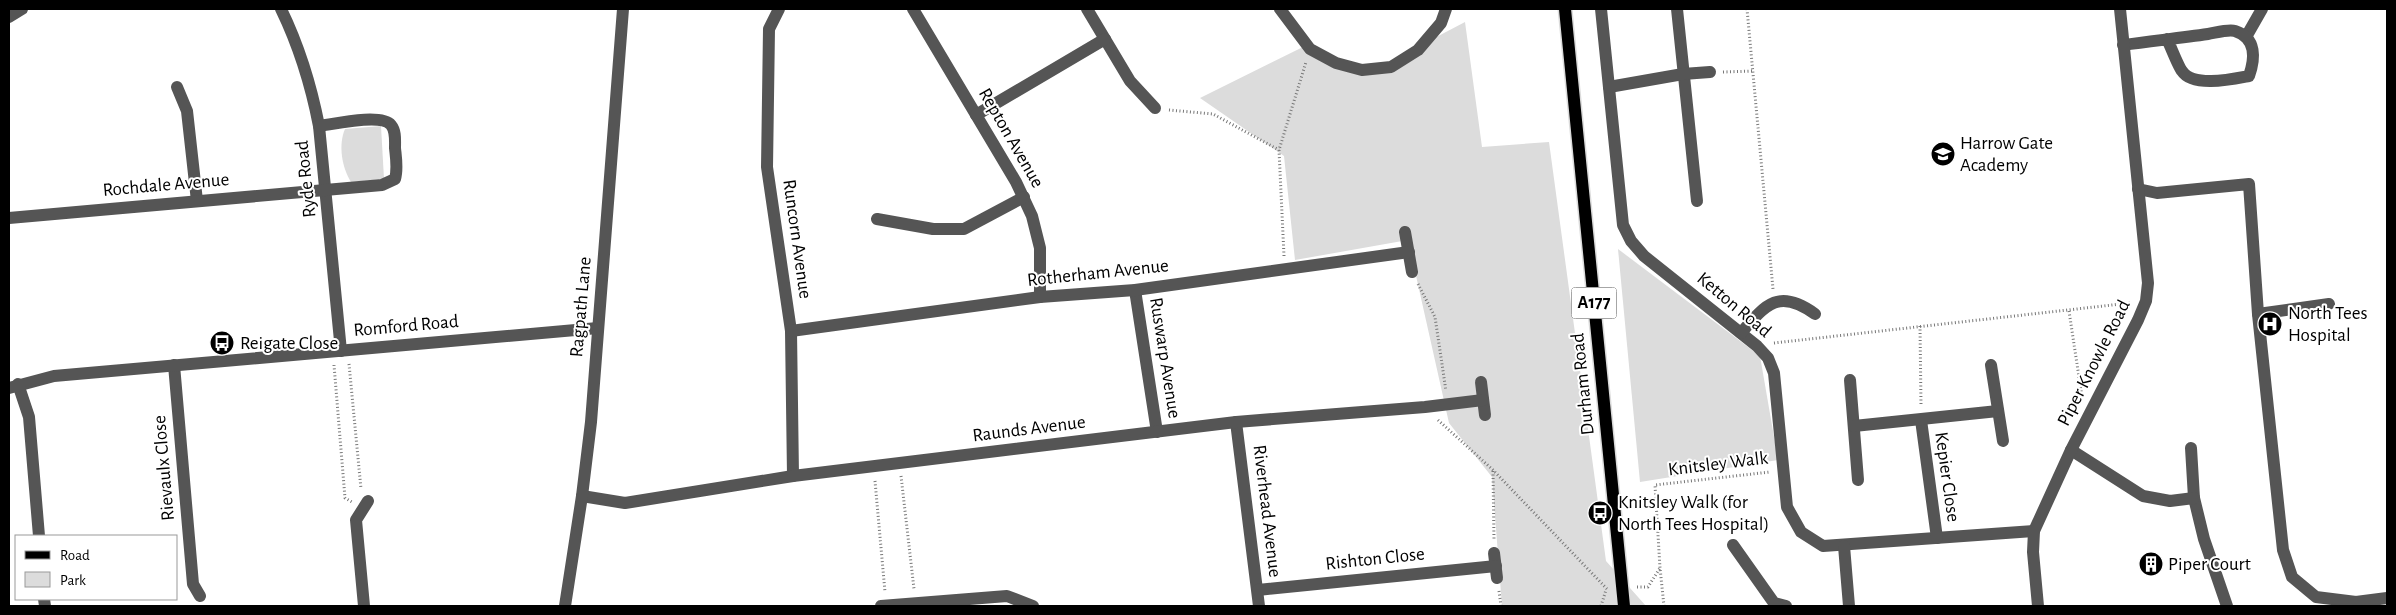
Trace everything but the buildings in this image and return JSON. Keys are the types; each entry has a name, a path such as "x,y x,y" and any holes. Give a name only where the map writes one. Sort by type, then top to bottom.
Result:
{"main road":[{"name":"Durham Road","path":"1565,9 1625,600"}],"street":[{"path":"9,17 22,9"},
{"name":"Ryde Road","path":"281,9 303,61 319,126 341,351"},
{"name":"Ragpath Lane","path":"565,606 582,496 598,328 623,9"},
{"name":"Runcorn Avenue","path":"779,9 769,29 767,166 791,331 793,476"},
{"name":"Repton Avenue","path":"913,9 1024,197 1032,216 1040,248 1040,297"},
{"path":"1087,9 1130,81 1155,108"},
{"path":"1280,9 1310,49 1336,63 1362,70 1391,68 1418,50 1442,23 1446,9"},
{"name":"Ketton Road","path":"1601,9 1623,225 1631,241 1644,256 1757,346 1768,358 1774,373 1787,507 1801,532 1823,546 1844,546 2034,531"},
{"path":"1677,9 1697,201"},
{"name":"Piper Knowle Road","path":"2038,606 2033,552 2034,531 2070,450 2138,320 2146,301 2148,283 2120,9"},
{"path":"2246,38 2262,9"},
{"path":"2123,45 2167,39 2234,31 2246,38 2252,47 2254,61 2249,76 2225,81 2190,78 2182,72 2167,39"},
{"path":"976,115 1105,39"},
{"path":"1609,86 1683,74 1710,72"},
{"path":"177,87 187,111 197,201"},
{"name":"Rochdale Avenue","path":"9,218 390,183 395,179 397,172 395,133 391,124 373,119 319,126"},
{"path":"2138,189 2156,193 2249,184 2258,314 2283,550 2292,577 2316,597 2356,602 2387,598"},
{"path":"877,219 933,228 964,229 1024,197"},
{"path":"1404,232 1412,272"},
{"name":"Rotherham Avenue","path":"791,331 1040,297 1135,290 1409,252"},
{"name":"Ruswarp Avenue","path":"1135,290 1157,432"},
{"path":"1741,333 1761,309 1783,299 1801,304 1815,314"},
{"path":"2258,314 2329,304"},
{"name":"Romford Road","path":"14,386 54,376 598,328"},
{"name":"Rievaulx Close","path":"174,365 193,584 200,596"},
{"path":"1991,365 2003,441"},
{"path":"1850,380 1858,480"},
{"path":"1481,382 1485,415"},
{"path":"14,386 29,416 39,535"},
{"name":"Raunds Avenue","path":"582,496 624,503 793,476 874,468 900,463 1236,422 1425,408 1483,400"},
{"path":"1854,426 1998,411"},
{"name":"Kepier Close","path":"1921,420 1936,538"},
{"name":"Riverhead Avenue","path":"1236,422 1259,606"},
{"path":"2191,448 2194,498 2204,539 2227,606"},
{"path":"2070,450 2143,496 2170,502 2194,498"},
{"path":"364,606 356,520 365,506"},
{"path":"1733,544 1774,603 1786,606"},
{"path":"1844,546 1849,606"},
{"name":"Rishton Close","path":"1258,590 1497,572 1494,553"},
{"path":"881,606 1007,596 1033,606"}],"path":[{"path":"1747,9 1774,288 1766,293"},
{"path":"1285,269 1279,150 1310,49"},
{"path":"1710,72 1752,71"},
{"path":"1155,108 1213,114 1279,150"},
{"path":"1412,272 1435,317 1448,404"},
{"path":"1757,346 2146,301"},
{"path":"2069,311 2086,419"},
{"path":"1920,326 1921,420"},
{"path":"341,351 345,498 365,506"},
{"path":"341,351 365,506"},
{"path":"1425,408 1494,470 1606,590 1625,600 1648,587 1660,568"},
{"path":"900,463 916,602"},
{"path":"874,468 886,606"},
{"path":"1494,470 1494,553"},
{"name":"Knitsley Walk","path":"1660,568 1655,485 1784,470"},
{"path":"1660,568 1664,606"},
{"path":"1601,606 1606,590"}],"green space":[{"path":"1465,22 1482,147 1549,142 1606,561 1646,606 1502,606 1492,477 1449,423 1408,240 1295,260 1284,156 1200,98 1305,46 1366,74"},
{"path":"381,126 384,179 351,182 345,170 341,149 345,129"},
{"path":"1618,249 1760,356 1778,460 1640,482"}],"place":[{"name":"Harrow Gate Academy","path":"1943,154"},
{"name":"North Tees Hospital","path":"2270,324"},
{"name":"Reigate Close","path":"222,343"},
{"name":"Knitsley Walk (for North Tees Hospital)","path":"1600,513"},
{"name":"Piper Court","path":"2151,564"}]}
